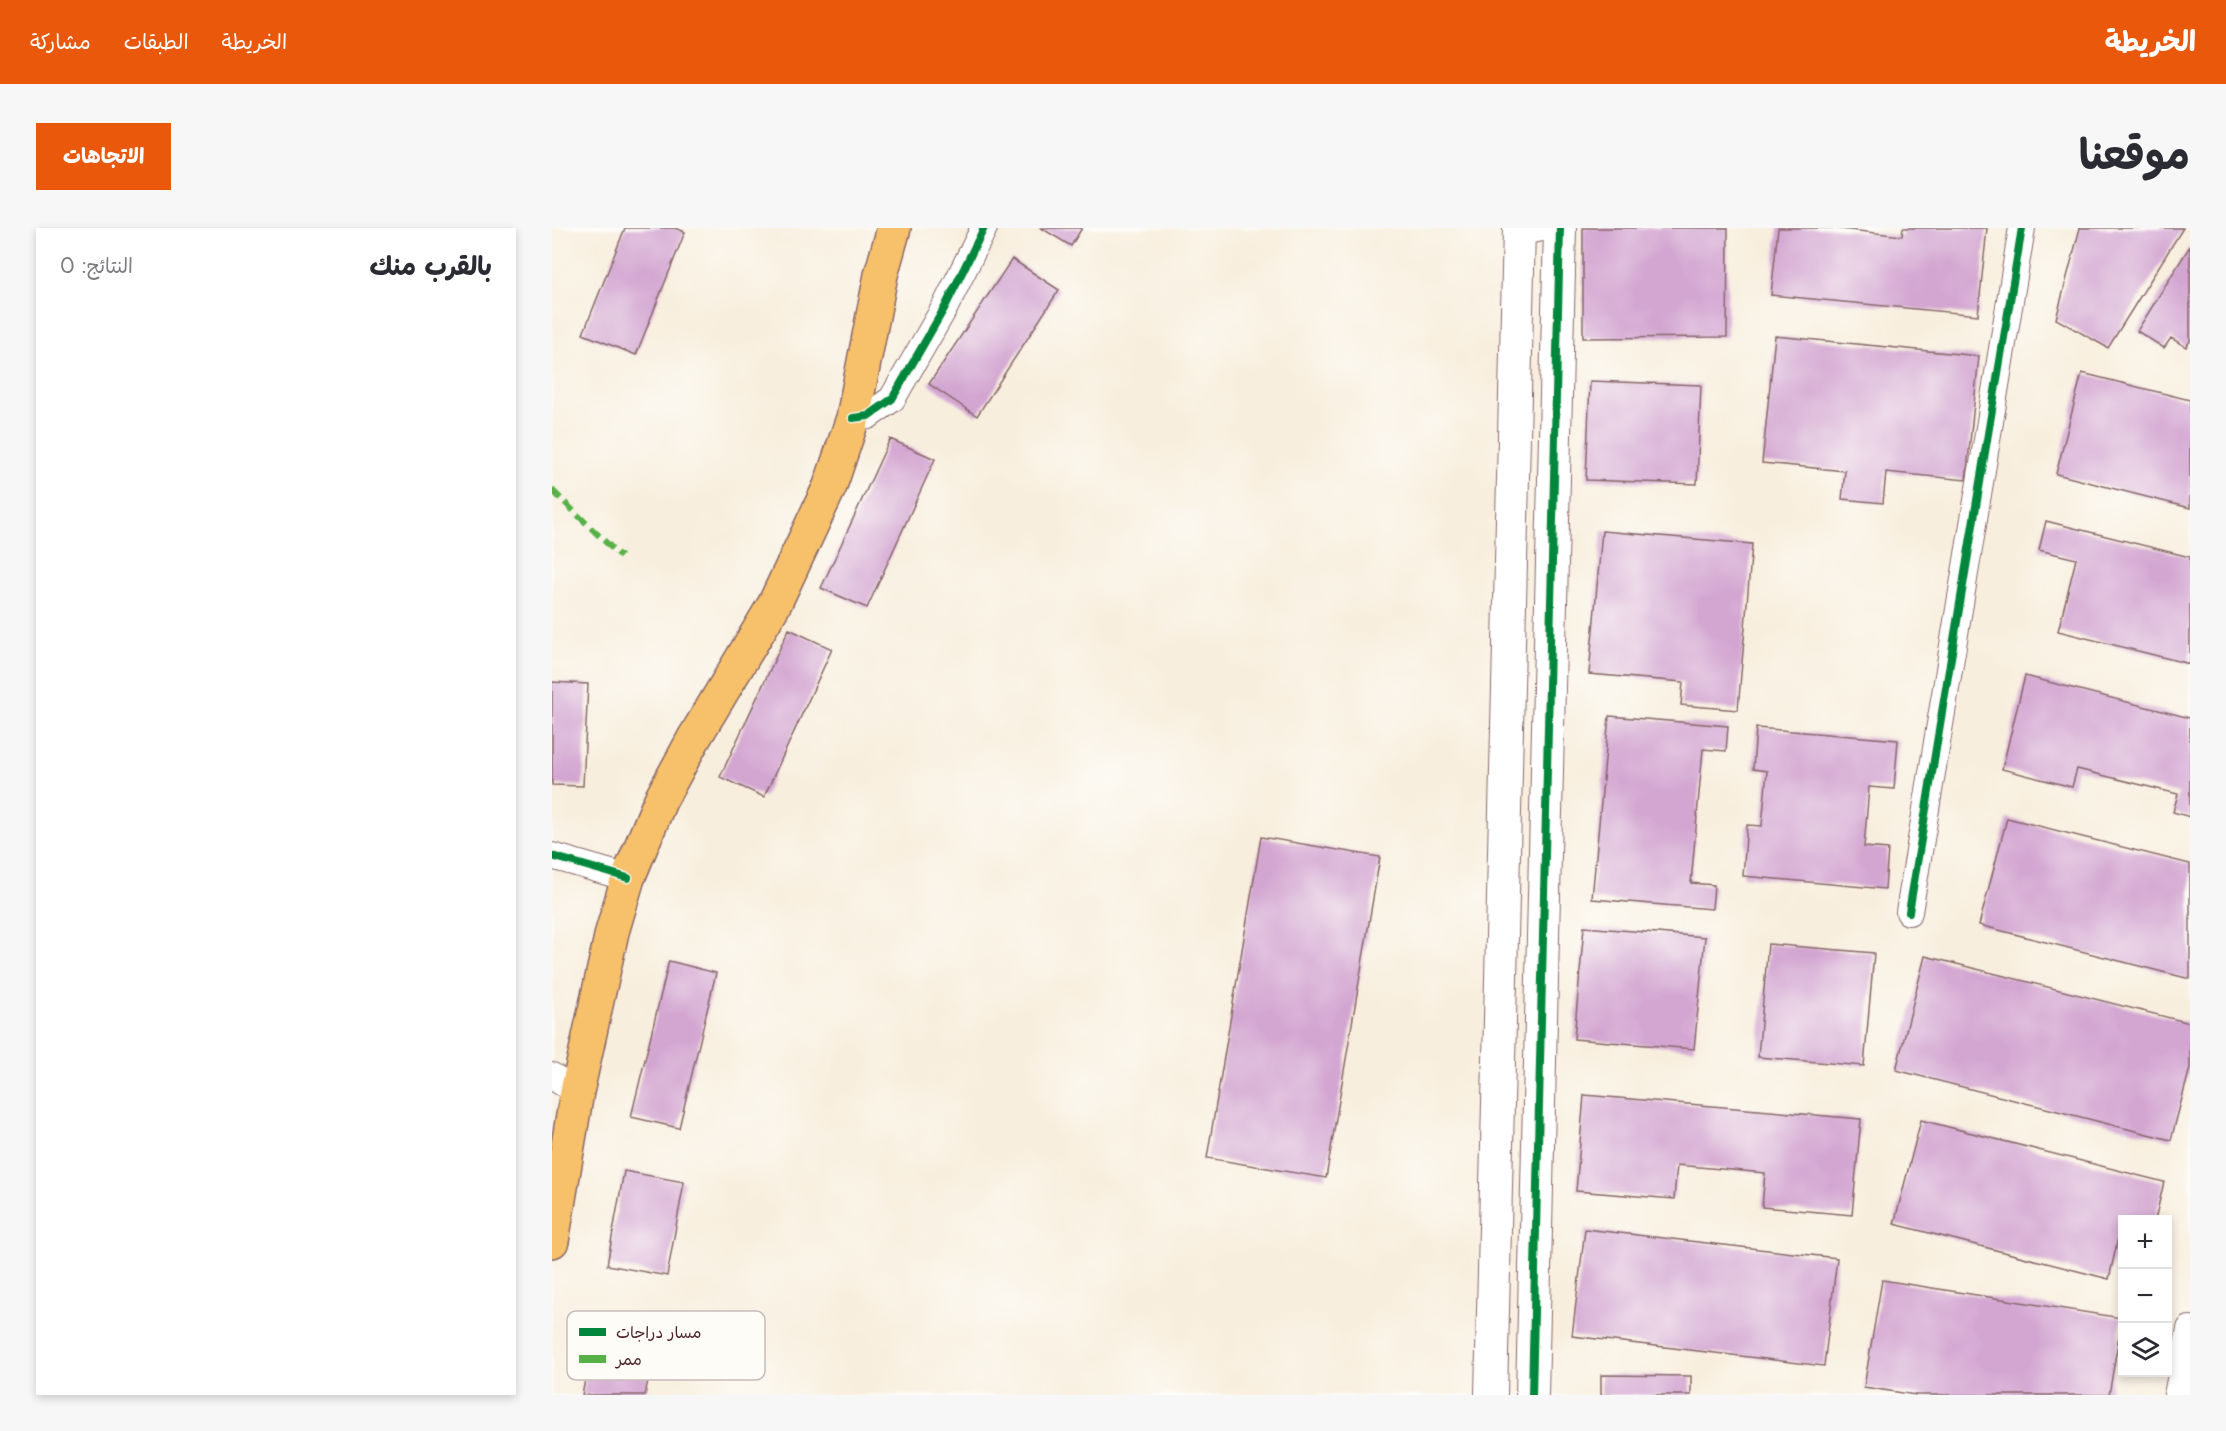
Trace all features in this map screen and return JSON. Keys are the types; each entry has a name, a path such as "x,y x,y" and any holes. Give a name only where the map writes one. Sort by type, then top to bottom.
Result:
{"main road":[{"path":"553,1226 565,1084 628,878 660,801 693,740 774,605 830,486 853,418 870,326 894,228"}],"street":[{"path":"853,418 868,416 892,399 945,307 984,228"},
{"path":"1532,1395 1560,228"},
{"path":"1909,912 2022,228"},
{"path":"1491,1395 1527,229"},
{"path":"552,856 628,878"},
{"path":"2177,1395 2190,1329"}],"building":[{"path":"625,228 675,228 685,232 636,355 583,334"},
{"path":"1041,228 1082,228 1071,246"},
{"path":"1583,228 1728,228 1727,337 1583,338"},
{"path":"1778,228 1832,228 1902,236 1903,228 1987,228 1978,315 1771,295"},
{"path":"2080,228 2183,228 2108,348 2056,319"},
{"path":"2190,246 2190,341 2186,347 2171,338 2164,348 2137,331"},
{"path":"1012,259 1059,290 977,416 929,384"},
{"path":"1775,336 1979,356 1966,480 1886,472 1883,503 1842,499 1845,471 1762,463"},
{"path":"2082,373 2190,400 2190,508 2056,474"},
{"path":"1590,381 1701,385 1697,484 1586,480"},
{"path":"890,439 935,459 867,608 821,588"},
{"path":"2046,521 2190,557 2190,664 2058,631 2076,559 2039,550"},
{"path":"1602,531 1752,544 1738,710 1681,705 1683,682 1589,674"},
{"path":"789,629 832,649 764,797 720,777"},
{"path":"2025,676 2190,718 2190,817 2173,812 2178,794 2077,769 2072,787 2002,769"},
{"path":"552,682 588,684 583,786 552,785"},
{"path":"1609,716 1728,726 1726,751 1703,749 1691,883 1714,885 1712,909 1592,899"},
{"path":"1756,728 1898,740 1894,789 1869,787 1864,847 1888,849 1885,889 1743,876 1747,825 1762,826 1767,771 1753,769"},
{"path":"2007,818 2190,864 2190,979 1979,925"},
{"path":"1261,837 1380,857 1326,1178 1207,1158"},
{"path":"1584,927 1705,937 1694,1049 1574,1039"},
{"path":"1768,944 1874,953 1864,1066 1758,1057"},
{"path":"1925,956 2190,1023 2190,1068 2171,1140 1896,1070"},
{"path":"669,961 716,973 679,1128 631,1117"},
{"path":"1584,1095 1861,1119 1852,1215 1762,1207 1765,1173 1677,1165 1674,1199 1576,1191"},
{"path":"1921,1120 2164,1182 2156,1215 2118,1215 2118,1238 2109,1279 1894,1224"},
{"path":"624,1171 684,1182 667,1276 607,1265"},
{"path":"1585,1229 1837,1258 1824,1366 1572,1336"},
{"path":"1882,1280 2118,1317 2118,1342 2109,1395 1916,1395 1864,1387"},
{"path":"1601,1375 1691,1376 1691,1395 1601,1395"},
{"path":"585,1380 648,1380 645,1395 582,1395"}],"marked path":[{"path":"552,490 621,557"}],"cycle path":[{"path":"853,418 868,416 892,399 945,307 984,228"},
{"path":"1532,1395 1560,228"},
{"path":"1909,912 2022,228"},
{"path":"552,856 628,878"}]}
